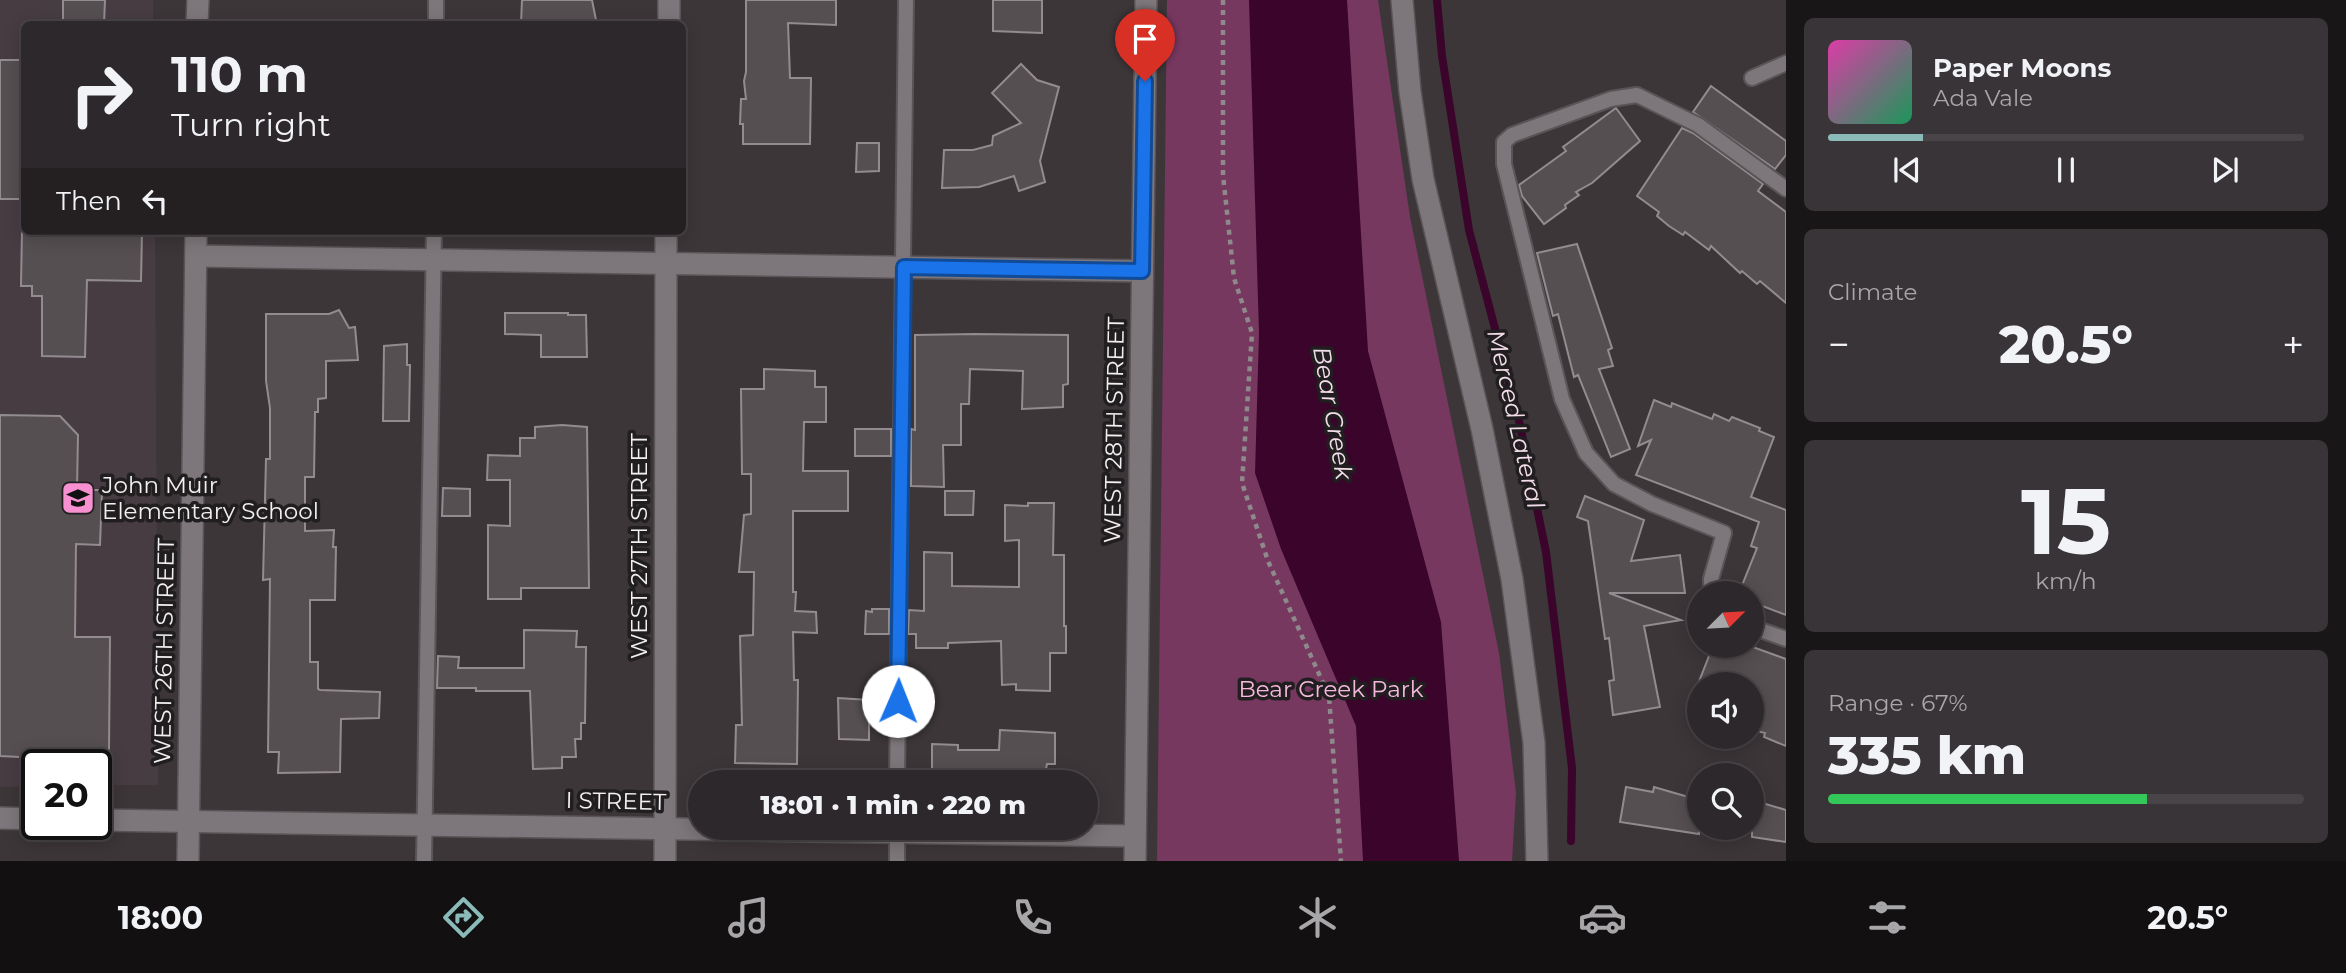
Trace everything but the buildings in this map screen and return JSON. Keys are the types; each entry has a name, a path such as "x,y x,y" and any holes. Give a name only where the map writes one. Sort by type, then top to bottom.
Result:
{"street":[{"path":"197,21 198,0"},
{"path":"669,0 669,21"},
{"name":"WEST 28TH STREET","path":"1135,861 1146,0"},
{"path":"1402,0 1410,92 1423,179 1482,429 1512,579 1534,743 1537,861"},
{"name":"WEST 26TH STREET","path":"188,861 196,235"},
{"name":"WEST 27TH STREET","path":"665,861 666,235"},
{"path":"196,256 1142,271"},
{"path":"0,818 21,819"},
{"name":"I STREET","path":"112,820 688,827"},
{"name":"I STREET","path":"1098,835 1135,836"}],"lane":[{"path":"436,0 436,21"},
{"path":"897,770 906,0"},
{"path":"1752,79 1786,63"},
{"path":"1711,581 1724,533 1652,504 1614,484 1586,453 1562,399 1504,164 1504,142 1512,135 1611,99 1637,95 1698,125 1786,189"},
{"path":"424,861 434,235"},
{"path":"1764,631 1786,639"},
{"path":"897,840 897,861"}],"path":[{"path":"1223,0 1223,175 1234,278 1252,333 1242,483 1268,561 1329,696 1341,861"}],"shaded area":[{"name":"John Muir Elementary School","path":"0,0 153,0 153,21 21,21 21,235 155,235 158,785 112,785 112,749 21,749 21,786 0,787"}],"green space":[{"name":"Bear Creek Park","path":"1167,0 1378,0 1410,217 1499,653 1516,793 1512,861 1157,861"}],"water":[{"name":"Bear Creek","path":"1249,0 1347,0 1368,351 1441,622 1459,861 1363,861 1356,726 1281,549 1255,473 1259,333"}],"waterway":[{"name":"Merced Lateral","path":"1437,0 1442,56 1469,230 1518,416 1546,552 1572,768 1571,841"}],"place":[{"name":"John Muir Elementary School","path":"78,498"}],"route":[{"path":"898,701 904,267 1142,271 1145,81"}]}
